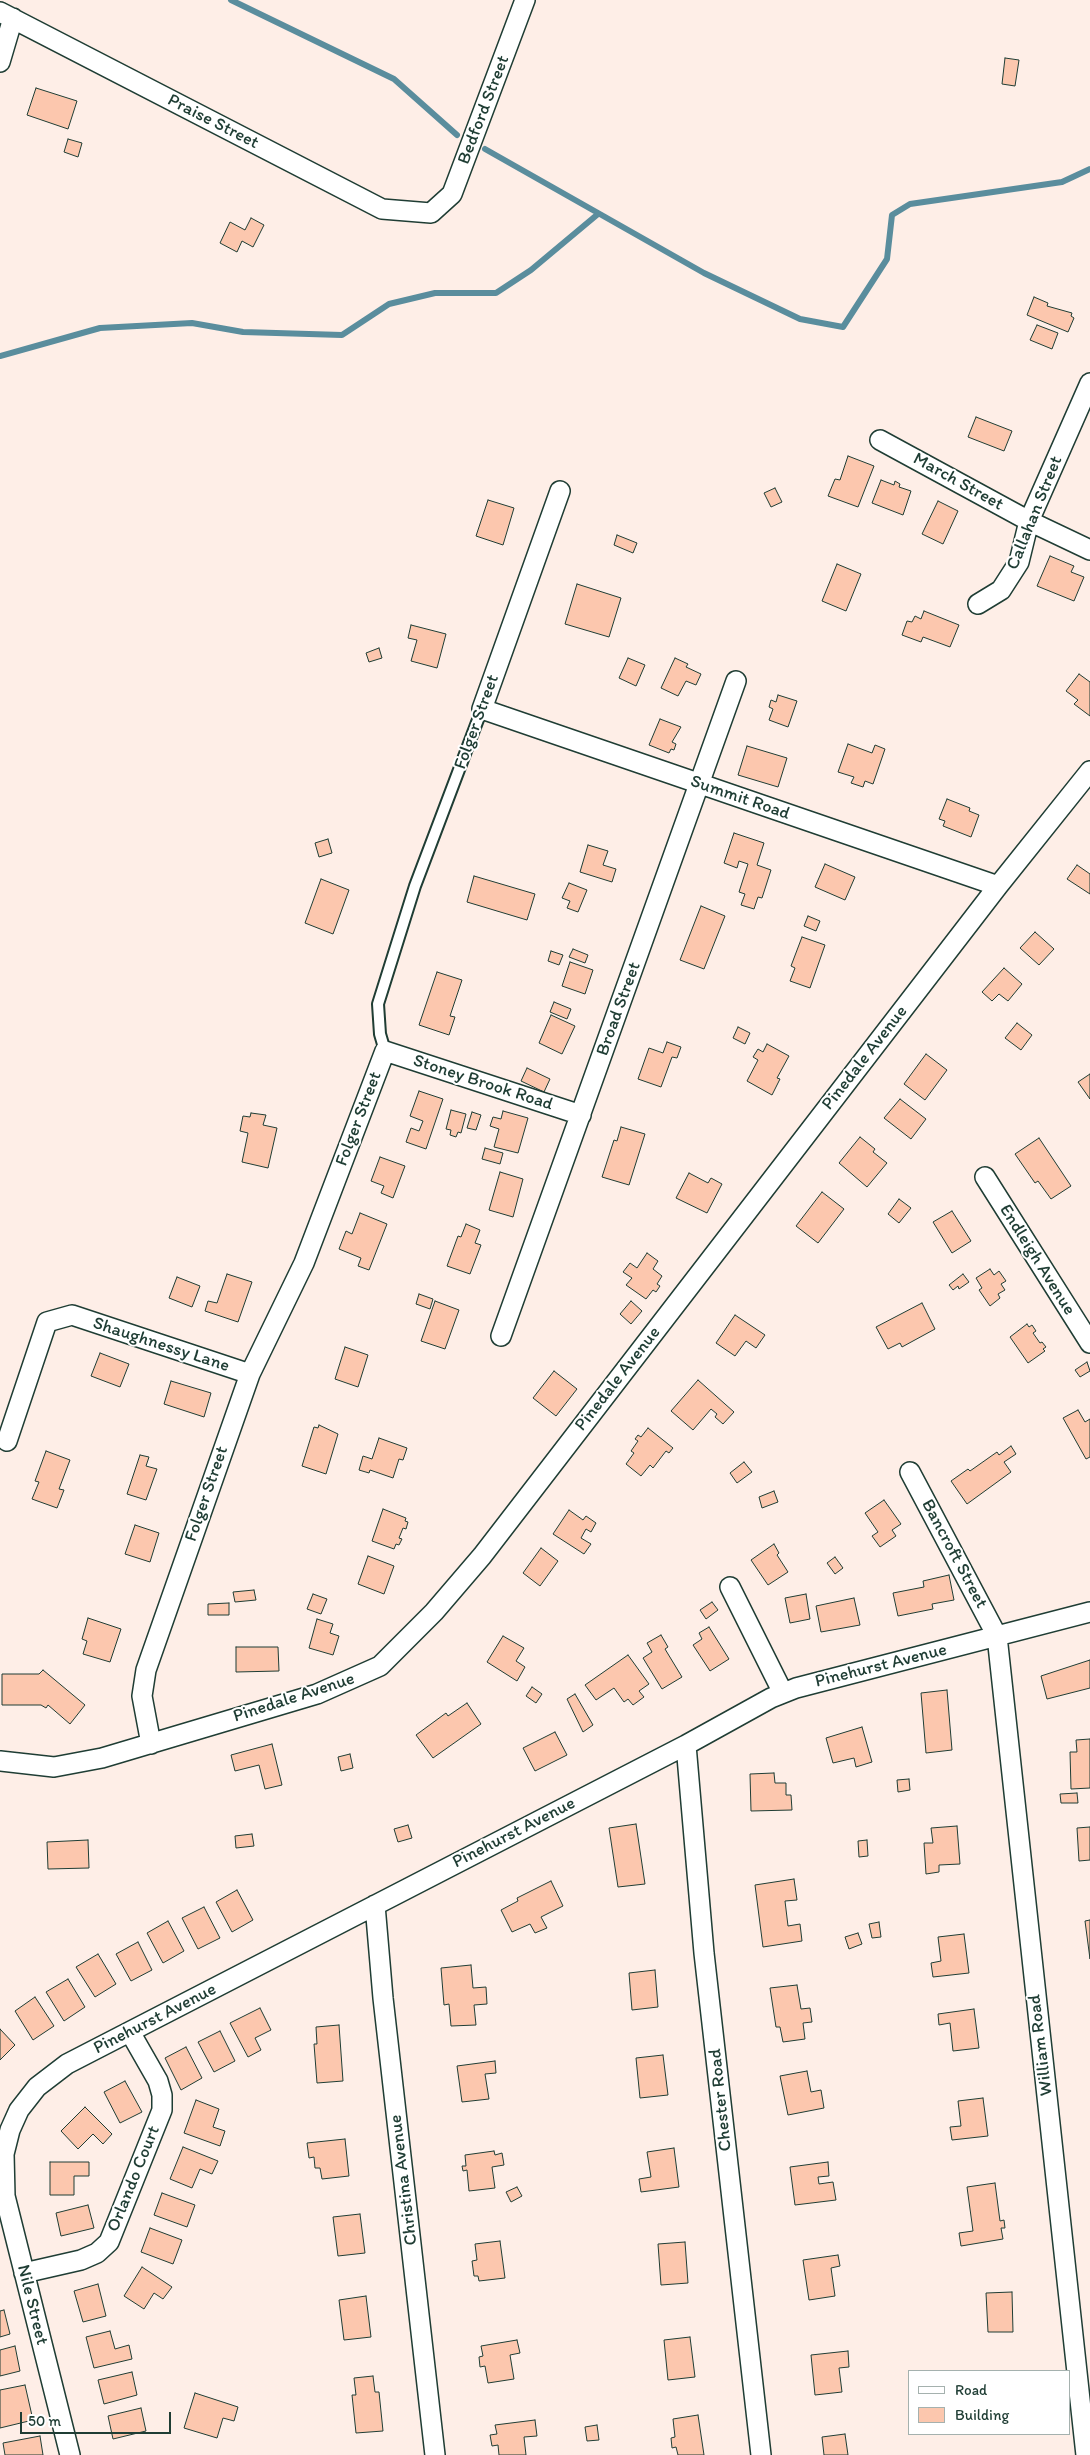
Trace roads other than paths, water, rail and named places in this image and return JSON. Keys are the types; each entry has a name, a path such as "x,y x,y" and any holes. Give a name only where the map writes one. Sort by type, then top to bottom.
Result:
{"street":[{"name":"Bedford Street","path":"431,213 452,194 525,0"},
{"name":"Praise Street","path":"6,15 382,209 431,213"},
{"path":"0,62 6,15"},
{"name":"Callahan Street","path":"978,604 1001,590 1019,562 1029,521 1090,383"},
{"name":"March Street","path":"880,440 1029,521 1090,550"},
{"name":"Folger Street","path":"482,709 560,491"},
{"name":"Broad Street","path":"501,1336 736,681"},
{"name":"Summit Road","path":"482,709 998,886"},
{"name":"Pinedale Avenue","path":"0,1761 31,1766 64,1766 151,1744 317,1694 380,1666 434,1612 482,1556 998,886 1090,771"},
{"name":"Folger Street","path":"151,1744 142,1696 146,1670 250,1374 304,1263 385,1051"},
{"name":"Stoney Brook Road","path":"385,1051 580,1115"},
{"name":"Endleigh Avenue","path":"985,1177 1090,1343"},
{"name":"Shaughnessy Lane","path":"7,1441 47,1322 72,1315 250,1374"},
{"name":"Bancroft Street","path":"910,1472 997,1636"},
{"path":"730,1587 784,1693"},
{"name":"Pinehurst Avenue","path":"2,2154 19,2110 37,2087 67,2064 784,1693 796,1688 1090,1612"},
{"name":"William Road","path":"997,1636 1086,2455"},
{"name":"Chester Road","path":"686,1745 706,1963 761,2455"},
{"name":"Christina Avenue","path":"374,1905 435,2455"},
{"name":"Orlando Court","path":"24,2273 81,2260 97,2252 109,2242 162,2110 162,2095 158,2082 130,2032"},
{"name":"Nile Street","path":"2,2154 4,2196 70,2455"}],"lane":[{"name":"Folger Street","path":"385,1051 380,1034 378,1004 415,886 482,709"}],"waterway":[{"path":"231,0 394,79 457,135"},
{"path":"485,149 704,273 800,319 843,327 887,259 892,215 910,204 1062,182 1090,169"},
{"path":"0,356 100,328 192,323 243,332 342,335 389,304 435,293 496,293 531,270 598,214"}]}
